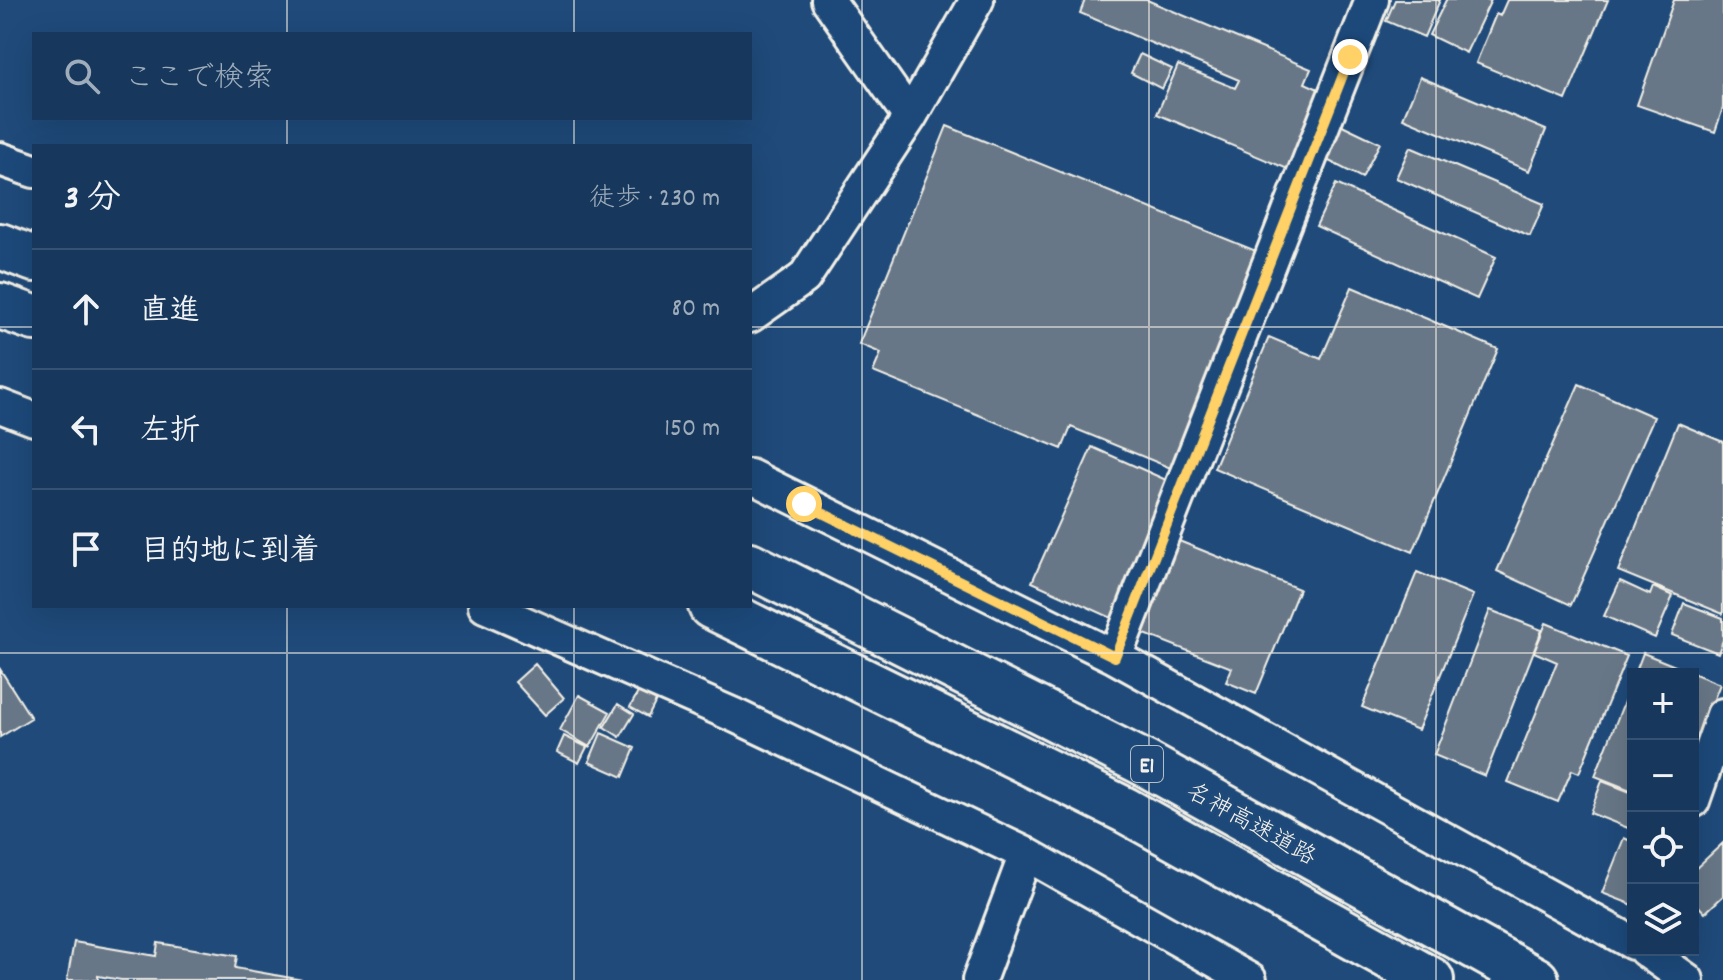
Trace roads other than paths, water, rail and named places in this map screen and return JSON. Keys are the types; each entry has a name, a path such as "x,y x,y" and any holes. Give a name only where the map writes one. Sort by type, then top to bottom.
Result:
{"highway":[{"path":"0,246 32,258"},
{"path":"0,306 32,317"},
{"name":"名神高速道路","path":"752,566 1146,764 1536,980"},
{"name":"E1","path":"715,608 1125,810 1431,980"}],"street":[{"path":"828,0 910,117"},
{"path":"752,315 804,278 910,117 977,0"},
{"path":"1115,657 1372,0"},
{"path":"0,159 32,170"},
{"path":"0,406 32,418"},
{"path":"752,477 1115,657 1627,940"},
{"path":"490,608 736,716 1026,854 1250,980"},
{"path":"1699,784 1723,715"},
{"path":"979,980 1026,854"}]}
